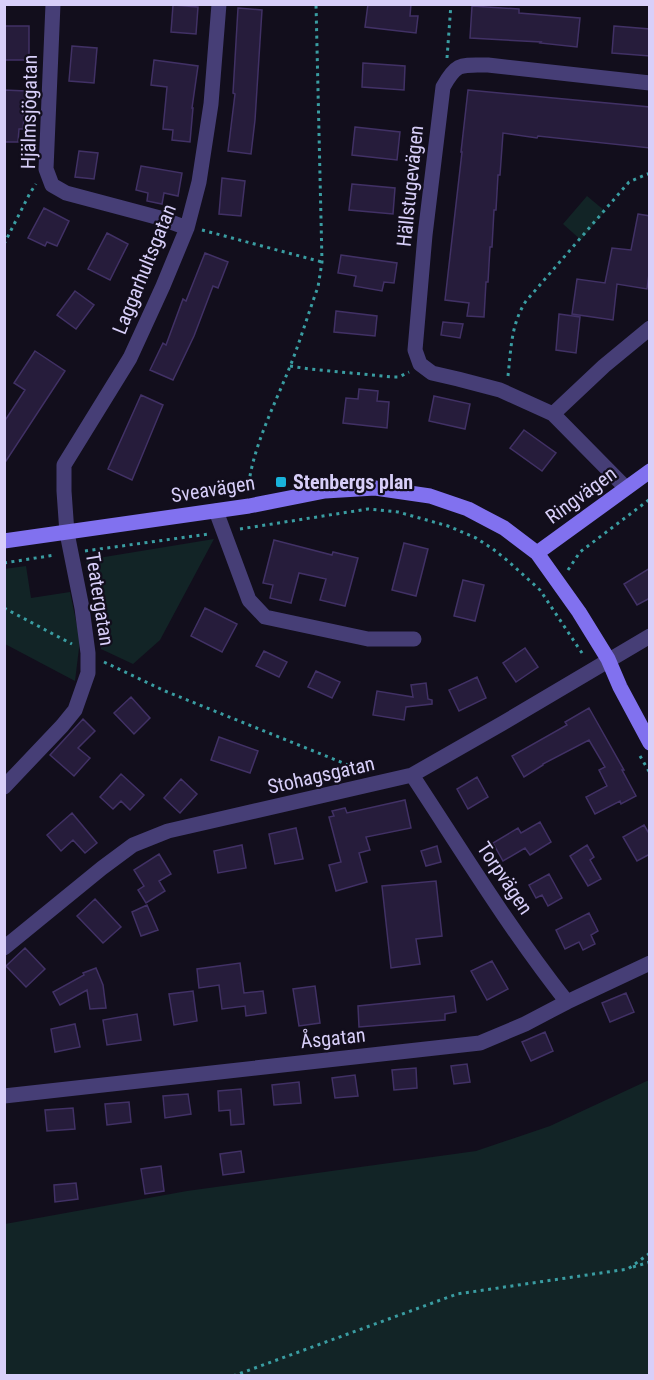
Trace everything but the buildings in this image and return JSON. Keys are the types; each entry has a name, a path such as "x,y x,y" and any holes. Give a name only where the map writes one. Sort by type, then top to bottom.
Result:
{"street":[{"name":"Hjälmsjögatan","path":"53,4 46,169 52,185 66,193 160,218 187,228"},
{"name":"Laggarhultsgatan","path":"67,533 64,465 130,358 187,228 199,182 211,104 219,4"},
{"path":"452,71 464,65 488,65 650,83"},
{"name":"Hällstugevägen","path":"420,364 415,351 425,235 442,87 452,71"},
{"path":"553,414 604,366 650,328"},
{"path":"420,364 432,373 506,393 553,414 626,488"},
{"name":"Ringvägen","path":"537,553 650,471"},
{"name":"Sveavägen","path":"4,541 249,506 325,491 375,488 430,496 468,509 504,528 537,553 579,612 608,659 645,749"},
{"path":"216,511 249,600 265,617 368,639 414,639"},
{"name":"Teatergatan","path":"4,787 75,710 88,673 88,652 82,608 67,533"},
{"name":"Stohagsgatan","path":"4,948 133,845 168,831 412,775 650,636"},
{"name":"Torpvägen","path":"412,775 525,945 567,1002"},
{"name":"Åsgatan","path":"4,1096 480,1043 525,1024 650,963"}],"path":[{"path":"249,506 248,484 256,453 318,287 322,262 316,4"},
{"path":"452,4 447,63 452,71"},
{"path":"4,244 30,193 46,169"},
{"path":"506,393 518,312 629,182 650,174"},
{"path":"187,228 205,230 322,262"},
{"path":"290,366 393,377 406,375 420,364"},
{"path":"540,590 568,570 586,547 650,499"},
{"path":"4,563 368,509 398,512 448,526 494,549 540,590 592,669"},
{"path":"4,608 115,668 165,691 343,761 367,773 380,783"},
{"path":"645,749 650,773"},
{"path":"628,1269 650,1253"},
{"path":"233,1376 457,1294 628,1269 650,1262"}],"shaded area":[{"path":"587,196 605,211 581,240 563,224"},
{"path":"214,539 160,640 133,664 101,649 86,560"},
{"path":"26,566 31,598 70,592 80,640 75,681 5,644 4,569"},
{"path":"649,1080 649,1375 5,1375 5,1224 187,1191 476,1151 550,1126"}],"place":[{"name":"Stenbergs plan","path":"281,482"}]}
